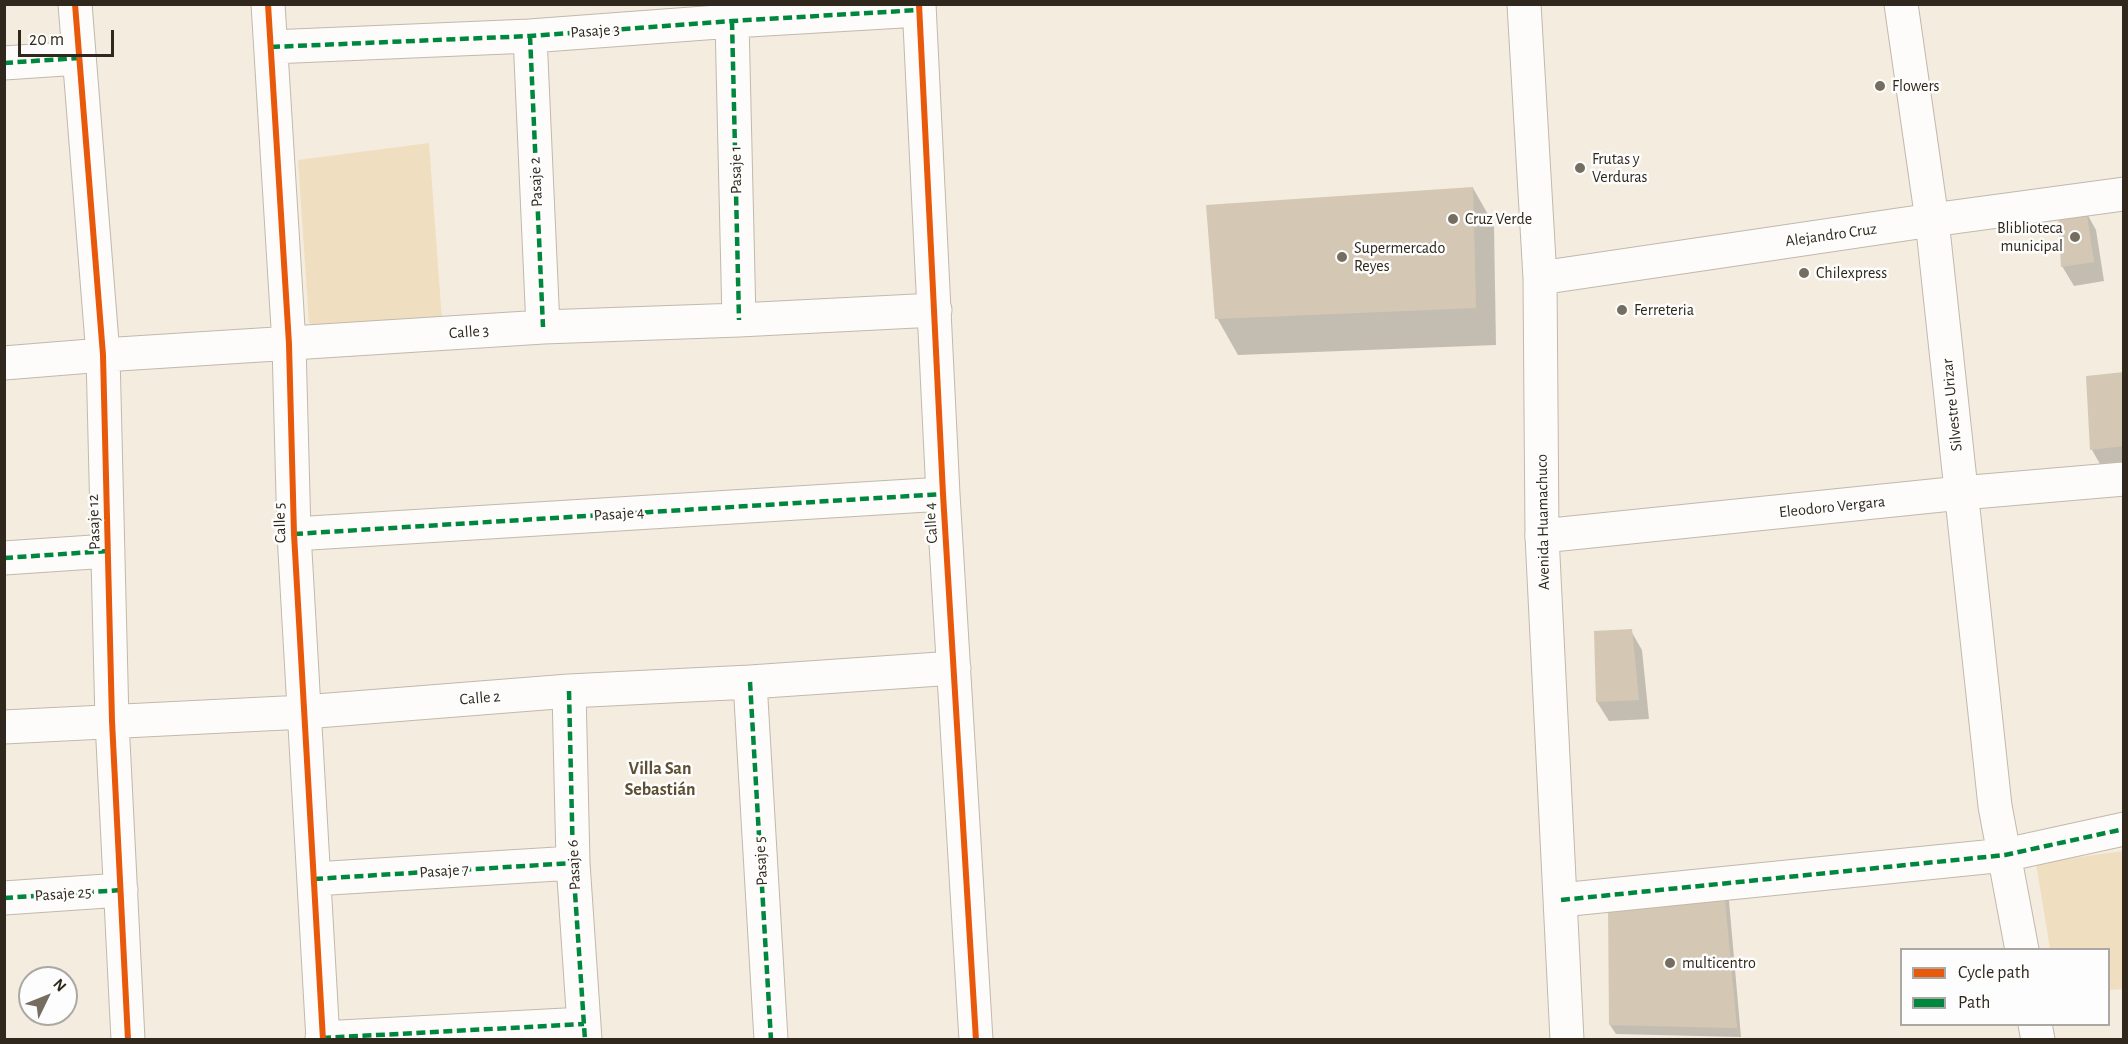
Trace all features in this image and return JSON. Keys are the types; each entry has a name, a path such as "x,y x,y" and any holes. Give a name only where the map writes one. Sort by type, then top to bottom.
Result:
{"street":[{"name":"Pasaje 12","path":"75,4 103,355 112,721 129,1040"},
{"name":"Calle 5","path":"268,4 289,344 294,534 322,1039"},
{"name":"Avenida Huamachuco","path":"1524,4 1540,278 1542,536 1567,1040"},
{"name":"Silvestre Urizar","path":"1901,4 1932,220 1995,806 2022,948"},
{"name":"Pasaje 3","path":"271,47 530,36 919,7"},
{"name":"Calle 4","path":"919,7 943,494 976,1040"},
{"name":"Pasaje 1","path":"732,21 739,320"},
{"name":"Pasaje 2","path":"530,36 543,327"},
{"path":"4,63 79,58"},
{"name":"Alejandro Cruz","path":"1540,278 2124,194"},
{"name":"Calle 3","path":"4,363 543,327 935,310"},
{"name":"Eleodoro Vergara","path":"1542,536 2124,479"},
{"name":"Pasaje 4","path":"294,534 943,494"},
{"path":"4,558 108,551"},
{"name":"Calle 2","path":"4,727 304,712 569,691 750,682 954,668"},
{"name":"Pasaje 5","path":"750,682 771,1040"},
{"name":"Pasaje 6","path":"569,691 573,863 584,1032"},
{"path":"1561,900 2005,855 2124,829"},
{"name":"Pasaje 7","path":"314,879 573,863"},
{"name":"Pasaje 25","path":"4,898 121,890"},
{"path":"322,1039 584,1032"}],"shaded area":[{"path":"429,143 442,320 324,328 309,323 298,160"},
{"path":"2123,851 2123,989 2110,990 2110,948 2050,948 2036,863"}],"building":[{"name":"Supermercado Reyes","path":"1473,187 1476,308 1215,319 1206,205"},
{"name":"Bliblioteca municipal","path":"2086,209 2094,262 2061,267 2058,212"},
{"path":"2124,372 2124,446 2090,450 2086,376"},
{"path":"1632,629 1639,700 1596,702 1594,631"},
{"name":"multicentro","path":"1724,890 1737,1028 1609,1025 1608,902"}],"marked path":[{"path":"271,47 530,36 919,10"},
{"path":"732,21 739,320"},
{"path":"530,36 543,327"},
{"path":"4,63 79,58"},
{"path":"294,534 943,494"},
{"path":"4,558 108,551"},
{"path":"750,682 771,1040"},
{"path":"569,691 573,863 585,1040"},
{"path":"1561,900 2005,855 2124,829"},
{"path":"314,879 573,863"},
{"path":"4,898 121,890"},
{"path":"322,1038 584,1024"}],"cycle path":[{"path":"75,4 103,355 112,721 128,1040"},
{"path":"268,4 289,344 294,534 323,1040"},
{"path":"919,4 943,494 976,1040"}],"place":[{"name":"Flowers","path":"1880,86"},
{"name":"Frutas y Verduras","path":"1580,168"},
{"name":"Cruz Verde","path":"1453,219"},
{"name":"Bliblioteca municipal","path":"2075,237"},
{"name":"Supermercado Reyes","path":"1342,257"},
{"name":"Chilexpress","path":"1804,273"},
{"name":"Ferreteria","path":"1622,310"},
{"name":"multicentro","path":"1670,963"}],"district":[{"name":"Villa San Sebastián","path":"660,779"}]}
